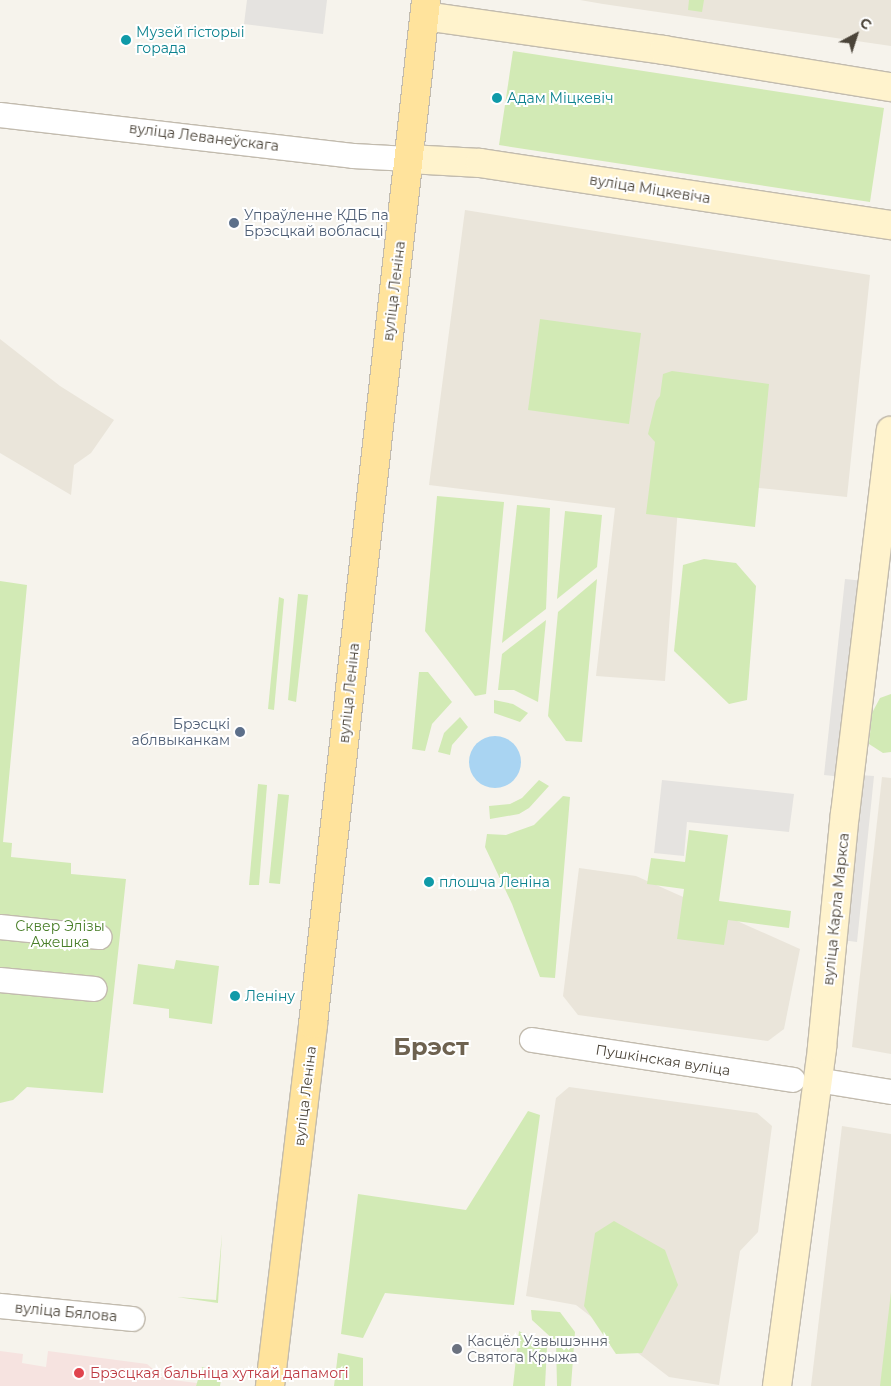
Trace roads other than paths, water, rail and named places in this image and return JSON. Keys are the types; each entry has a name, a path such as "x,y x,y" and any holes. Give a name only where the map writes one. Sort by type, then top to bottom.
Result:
{"main road":[{"path":"425,8 891,87"},
{"name":"вуліца Леніна","path":"270,1386 314,1014 425,8"},
{"name":"вуліца Міцкевіча","path":"409,159 480,163 891,225"},
{"name":"вуліца Карла Маркса","path":"777,1386 805,1080 891,431"}],"street":[{"name":"вуліца Леванеўскага","path":"0,115 353,156 409,159"},
{"path":"0,927 99,937"},
{"path":"0,980 96,989"},
{"name":"Пушкінская вуліца","path":"532,1040 891,1092"},
{"name":"вуліца Бялова","path":"0,1306 132,1319"}],"water":[{"path":"495,736 505,738 513,744 519,752 521,762 519,772 513,780 505,786 495,788 485,786 477,780 471,772 469,762 471,752 477,744 485,738"}],"place":[{"name":"Музей гісторыі горада","path":"126,40"},
{"name":"Адам Міцкевіч","path":"497,98"},
{"name":"Упраўленне КДБ па Брэсцкай вобласці","path":"234,223"},
{"name":"Брэсцкі аблвыканкам","path":"240,732"},
{"name":"плошча Леніна","path":"429,882"},
{"name":"Леніну","path":"235,996"},
{"name":"Касцёл Узвышэння Святога Крыжа","path":"457,1349"},
{"name":"Брэсцкая бальніца хуткай дапамогі","path":"79,1373"}],"district":[{"name":"Брэст","path":"431,1047"}],"park label":[{"name":"Сквер Элізы Ажешка","path":"60,934"}]}
